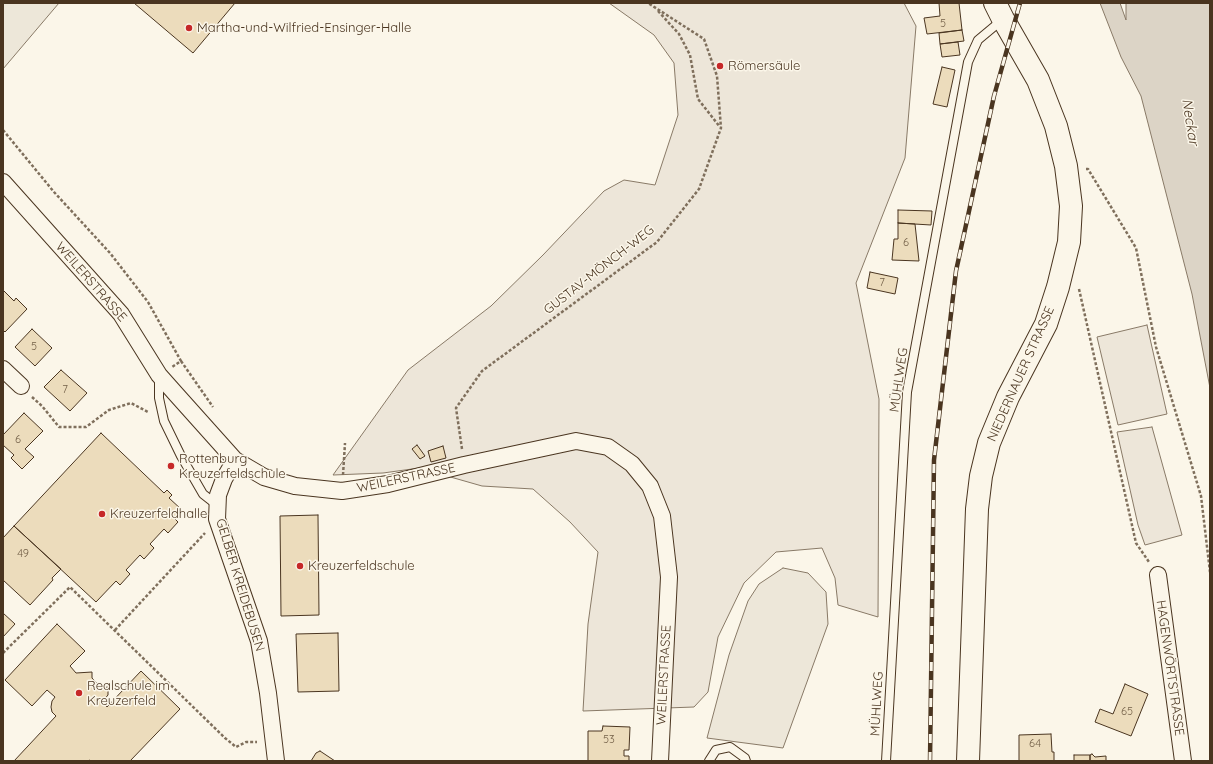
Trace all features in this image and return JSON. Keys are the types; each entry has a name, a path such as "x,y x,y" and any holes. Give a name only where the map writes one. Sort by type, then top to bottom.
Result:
{"main road":[{"name":"NIEDERNAUER STRASSE","path":"968,761 977,509 981,476 989,443 1008,397 1046,324 1058,287 1069,234 1071,206 1066,166 1056,126 1038,80 999,11"}],"street":[{"name":"WEILERSTRASSE","path":"3,182 121,314 160,374 235,460 264,477 295,486 342,491 388,484 464,465 576,441 608,447 632,464 650,486 662,516 669,577 660,761"},
{"path":"3,369 21,386"},
{"name":"GELBER KREIDEBUSEN","path":"235,460 224,479 218,495 217,512 259,641 268,693 276,761"},
{"name":"HAGENWÖRTSTRASSE","path":"1158,575 1183,761"}],"lane":[{"name":"MÜHLWEG","path":"886,761 907,392 968,62 978,40 999,11"},
{"path":"160,374 159,398 164,421 181,456 203,494 217,512"},
{"path":"709,761 716,750 730,747 745,758 746,761"}],"path":[{"name":"GUSTAV-MÖNCH-WEG","path":"464,465 456,408 482,371 656,242 699,189 721,128 717,76 704,40 648,3"},
{"path":"656,9 679,34 690,55 698,99 721,128"},
{"path":"3,130 54,192 110,253 148,302 182,361 216,412"},
{"path":"1066,166 1088,169 1136,248 1156,347 1201,496 1210,572"},
{"path":"1079,288 1136,543 1158,575"},
{"path":"160,374 182,361"},
{"path":"21,386 42,406 59,427 86,427 109,410 131,403 164,421"},
{"path":"342,491 346,443"},
{"path":"115,630 217,512"},
{"path":"3,653 70,586 236,747 246,742 274,742"}],"shaded area":[{"path":"3,3 59,3 3,69"},
{"path":"609,3 904,3 916,26 905,158 856,283 879,399 878,617 838,605 835,578 822,548 776,552 744,583 718,637 708,692 694,707 583,711 588,624 598,552 570,522 533,489 482,486 447,476 441,465 383,473 333,475 408,370 491,306 543,255 604,191 624,180 655,185 678,115 674,63 654,35"},
{"path":"1147,325 1167,414 1118,425 1097,337"},
{"path":"1152,427 1182,535 1145,545 1138,525 1117,432"},
{"path":"783,568 808,573 826,592 828,624 783,748 707,738 729,655 748,601 759,584"}],"water":[{"name":"Neckar","path":"1100,3 1120,3 1126,20 1126,3 1210,3 1210,388 1192,294 1141,96 1121,57"}],"building":[{"name":"Martha-und-Wilfried-Ensinger-Halle","path":"134,3 235,3 193,53"},
{"path":"939,3 959,3 962,30 927,34 924,18 940,16"},
{"path":"962,30 964,41 940,44 939,33"},
{"path":"958,42 960,55 942,57 940,44"},
{"path":"942,67 955,70 947,107 933,104"},
{"path":"898,210 932,211 931,225 898,223"},
{"path":"898,223 915,224 919,261 892,260 894,239 898,239"},
{"path":"870,272 898,278 895,294 867,288"},
{"path":"3,290 14,301 16,298 27,309 5,332 3,330"},
{"path":"32,329 52,348 35,366 15,347"},
{"path":"61,370 87,393 70,411 44,387"},
{"path":"24,413 43,431 25,449 34,457 22,469 11,458 14,455 3,445 3,435"},
{"name":"Kreuzerfeldhalle","path":"101,433 164,493 167,490 172,495 169,498 182,510 174,518 178,522 168,533 164,529 150,544 154,548 144,559 140,555 126,570 130,574 120,585 116,581 96,602 14,526"},
{"path":"417,445 425,456 420,459 412,449"},
{"path":"443,446 446,458 431,462 428,451"},
{"name":"Kreuzerfeldschule","path":"318,515 319,615 281,616 280,516"},
{"path":"14,526 61,569 30,605 3,580 3,538"},
{"path":"3,613 15,624 3,637"},
{"name":"Realschule im Kreuzerfeld","path":"57,624 85,651 70,666 76,673 92,672 92,678 101,688 108,687 108,695 102,702 107,707 141,671 180,709 130,761 14,761 56,716 52,712 51,707 52,701 55,697 47,690 32,706 5,680"},
{"path":"338,633 339,691 298,692 296,634"},
{"path":"1125,684 1148,694 1131,736 1095,722 1100,709 1113,714"},
{"path":"603,726 630,727 629,750 624,750 624,756 629,756 629,761 588,761 588,731 602,731"},
{"path":"1051,734 1054,761 1019,761 1019,735"},
{"path":"320,751 335,761 311,761 316,753"},
{"path":"1092,754 1095,757 1106,756 1106,761 1090,761 1090,755"},
{"path":"1074,755 1090,755 1090,761 1074,761"}],"railway":[{"path":"930,761 934,460 956,271 994,96 1020,3"}],"place":[{"name":"Martha-und-Wilfried-Ensinger-Halle","path":"189,28"},
{"name":"Römersäule","path":"720,66"},
{"name":"Rottenburg Kreuzerfeldschule","path":"171,466"},
{"name":"Kreuzerfeldhalle","path":"102,514"},
{"name":"Kreuzerfeldschule","path":"300,566"},
{"name":"Realschule im Kreuzerfeld","path":"79,693"}]}
